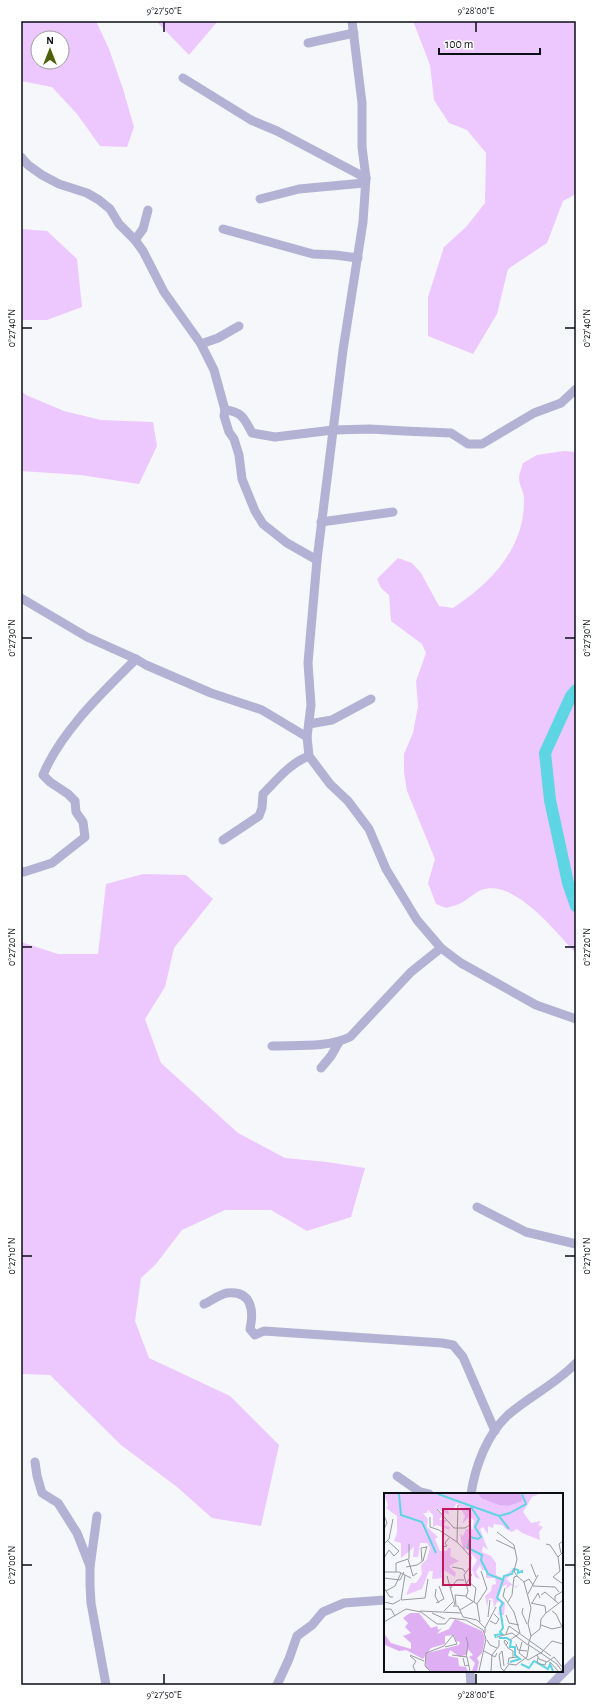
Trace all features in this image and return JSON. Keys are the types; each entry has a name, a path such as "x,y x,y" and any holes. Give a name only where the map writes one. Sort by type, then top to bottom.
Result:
{"street":[{"path":"352,21 362,103 362,147 365,181 363,222 343,350 317,560 308,663 311,705 308,737 309,756 330,784 348,801 369,829 386,869 417,920 441,948 461,963 526,1000 576,1019"},
{"path":"308,43 354,33"},
{"path":"183,78 251,120 277,131 365,181"},
{"path":"21,156 28,165 42,175 60,184 87,193 99,200 110,209 119,224 135,240 143,251 164,292 201,344 214,370 225,410 224,416 239,455 242,478 255,511 263,524 287,543 317,560"},
{"path":"260,199 299,189 365,181"},
{"path":"135,240 143,229 148,210"},
{"path":"223,229 313,254 358,258"},
{"path":"201,344 218,338 239,326"},
{"path":"225,410 235,411 243,418 252,433 275,437 333,430 370,429 451,433 468,444 482,444 534,413 561,402 576,389"},
{"path":"321,522 393,512"},
{"path":"21,598 87,637 146,665 211,693 262,710 308,737"},
{"path":"21,871 24,872 52,862 85,837 83,822 76,812 75,801 43,775 50,759 71,730 99,696 136,659"},
{"path":"310,724 332,720 371,700"},
{"path":"223,840 259,816 262,808 263,794 290,767 299,760 309,756"},
{"path":"321,1068 339,1042 354,1032 411,972 441,948"},
{"path":"272,1046 339,1042"},
{"path":"477,1207 526,1232 576,1244"},
{"path":"204,1304 226,1293 241,1294 250,1303 253,1316 250,1329 255,1335 264,1331 453,1345 463,1357 495,1431"},
{"path":"471,1493 479,1464 495,1431 508,1415 554,1382 576,1363"},
{"path":"35,1462 42,1493 58,1503 77,1533 90,1567"},
{"path":"397,1476 420,1492 424,1493"},
{"path":"97,1516 90,1567 91,1603 106,1685"},
{"path":"277,1685 289,1659 297,1636 312,1625 323,1612 344,1603 384,1600"},
{"path":"551,1685 576,1660"},
{"path":"470,1672 471,1685"}],"shaded area":[{"path":"21,21 96,21 109,49 134,127 127,147 100,146 77,114 52,87 21,81"},
{"path":"156,21 218,21 189,55"},
{"path":"413,21 576,21 576,194 563,201 547,243 508,269 497,314 473,354 428,336 428,297 444,247 466,227 485,203 486,153 467,130 449,123 434,100 430,65"},
{"path":"21,229 47,231 77,259 82,307 47,320 21,320"},
{"path":"21,391 26,395 64,411 101,420 153,422 157,446 139,484 80,475 21,471"},
{"path":"564,451 576,452 576,953 533,909 520,899 507,892 494,888 481,890 463,902 446,908 436,904 428,883 435,859 407,791 404,772 404,754 413,733 418,706 416,681 426,653 422,644 391,621 389,595 381,588 377,579 398,558 412,563 421,573 439,606 453,608 480,587 492,575 512,548 519,533 523,517 524,496 519,474 523,463 537,455"},
{"path":"143,874 186,875 213,899 174,948 165,987 145,1019 161,1063 238,1133 285,1158 327,1162 365,1168 351,1217 307,1231 271,1210 225,1210 182,1230 156,1264 141,1278 135,1321 149,1358 230,1396 279,1445 261,1526 212,1518 177,1487 121,1445 50,1375 21,1374 21,942 58,954 98,954 106,884"}],"waterway":[{"path":"576,690 571,696 545,753 550,800 568,883 576,906"}]}
